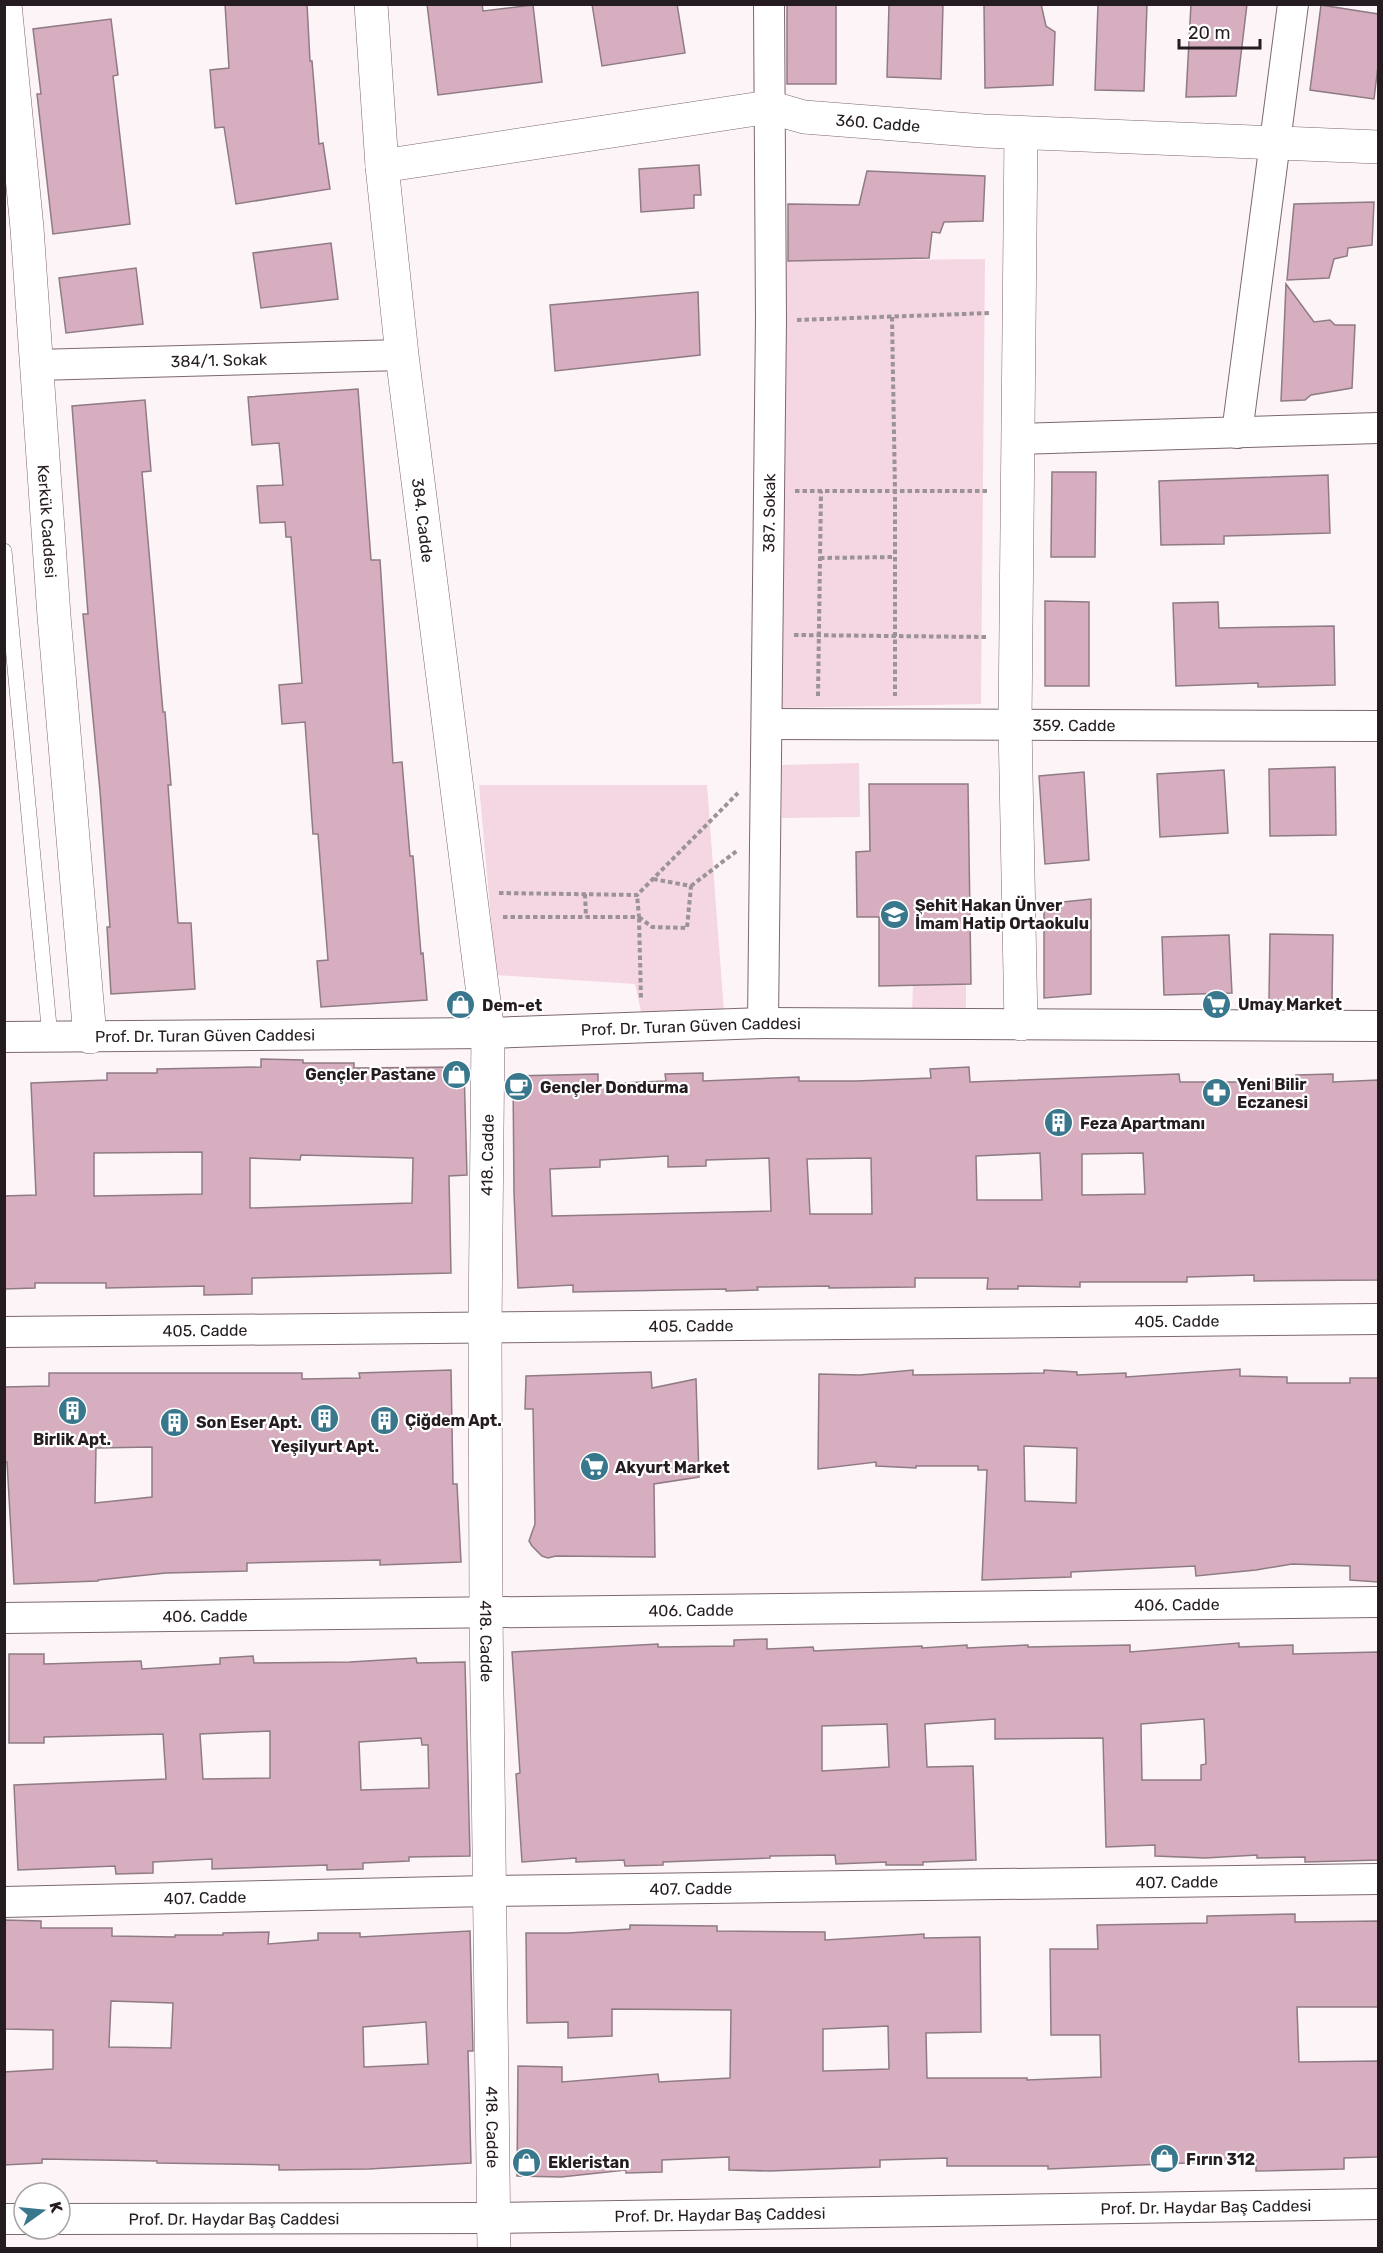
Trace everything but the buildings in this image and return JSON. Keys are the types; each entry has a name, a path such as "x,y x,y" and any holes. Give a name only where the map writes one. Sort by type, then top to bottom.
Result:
{"street":[{"name":"Kerkük Caddesi","path":"5,4 27,228 55,627 90,1037"},
{"name":"384. Cadde","path":"371,4 382,166 402,355 488,1033"},
{"name":"387. Sokak","path":"764,1023 771,320 769,4"},
{"path":"1237,433 1293,4"},
{"name":"360. Cadde","path":"382,166 769,107 804,117 1021,133 1378,147"},
{"path":"1021,133 1015,637 1021,1024"},
{"name":"384/1. Sokak","path":"36,365 402,355"},
{"path":"1017,439 1378,428"},
{"name":"359. Cadde","path":"768,724 1378,726"},
{"name":"Prof. Dr. Turan Güven Caddesi","path":"4,1037 488,1033 764,1023 1378,1026"},
{"name":"418. Cadde","path":"488,1033 485,1328 486,1613 493,2233"},
{"name":"405. Cadde","path":"4,1332 1378,1319"},
{"name":"406. Cadde","path":"4,1618 1378,1602"},
{"name":"407. Cadde","path":"4,1902 488,1890 1378,1880"},
{"name":"Prof. Dr. Haydar Baş Caddesi","path":"72,2219 493,2233 1378,2204"}],"lane":[{"path":"4,551 50,1036"}],"path":[{"path":"771,320 1018,312"},
{"path":"892,317 896,491 894,636 896,724"},
{"path":"770,491 1017,490"},
{"path":"818,724 821,491"},
{"path":"820,558 895,557"},
{"path":"769,635 1015,637"},
{"path":"498,893 637,894 768,763"},
{"path":"499,918 639,917 652,927 687,928 691,886 767,827"},
{"path":"652,879 691,886"},
{"path":"585,894 586,917"},
{"path":"637,894 641,1006"}],"shaded area":[{"path":"985,259 981,704 779,708 786,261"},
{"path":"859,763 860,817 782,818 782,765"},
{"path":"479,785 707,785 724,1012 642,1016 635,984 496,975"},
{"path":"966,984 966,1011 912,1012 913,985"}],"place":[{"name":"Şehit Hakan Ünver İmam Hatip Ortaokulu","path":"894,914"},
{"name":"Umay Market","path":"1217,1004"},
{"name":"Dem-et","path":"461,1005"},
{"name":"Gençler Pastane","path":"457,1074"},
{"name":"Gençler Dondurma","path":"519,1087"},
{"name":"Yeni Bilir Eczanesi","path":"1216,1093"},
{"name":"Feza Apartmanı","path":"1059,1123"},
{"name":"Birlik Apt.","path":"72,1411"},
{"name":"Yeşilyurt Apt.","path":"325,1418"},
{"name":"Çiğdem Apt.","path":"384,1420"},
{"name":"Son Eser Apt.","path":"175,1422"},
{"name":"Akyurt Market","path":"594,1467"},
{"name":"Fırın 312","path":"1165,2159"},
{"name":"Ekleristan","path":"527,2162"}]}
